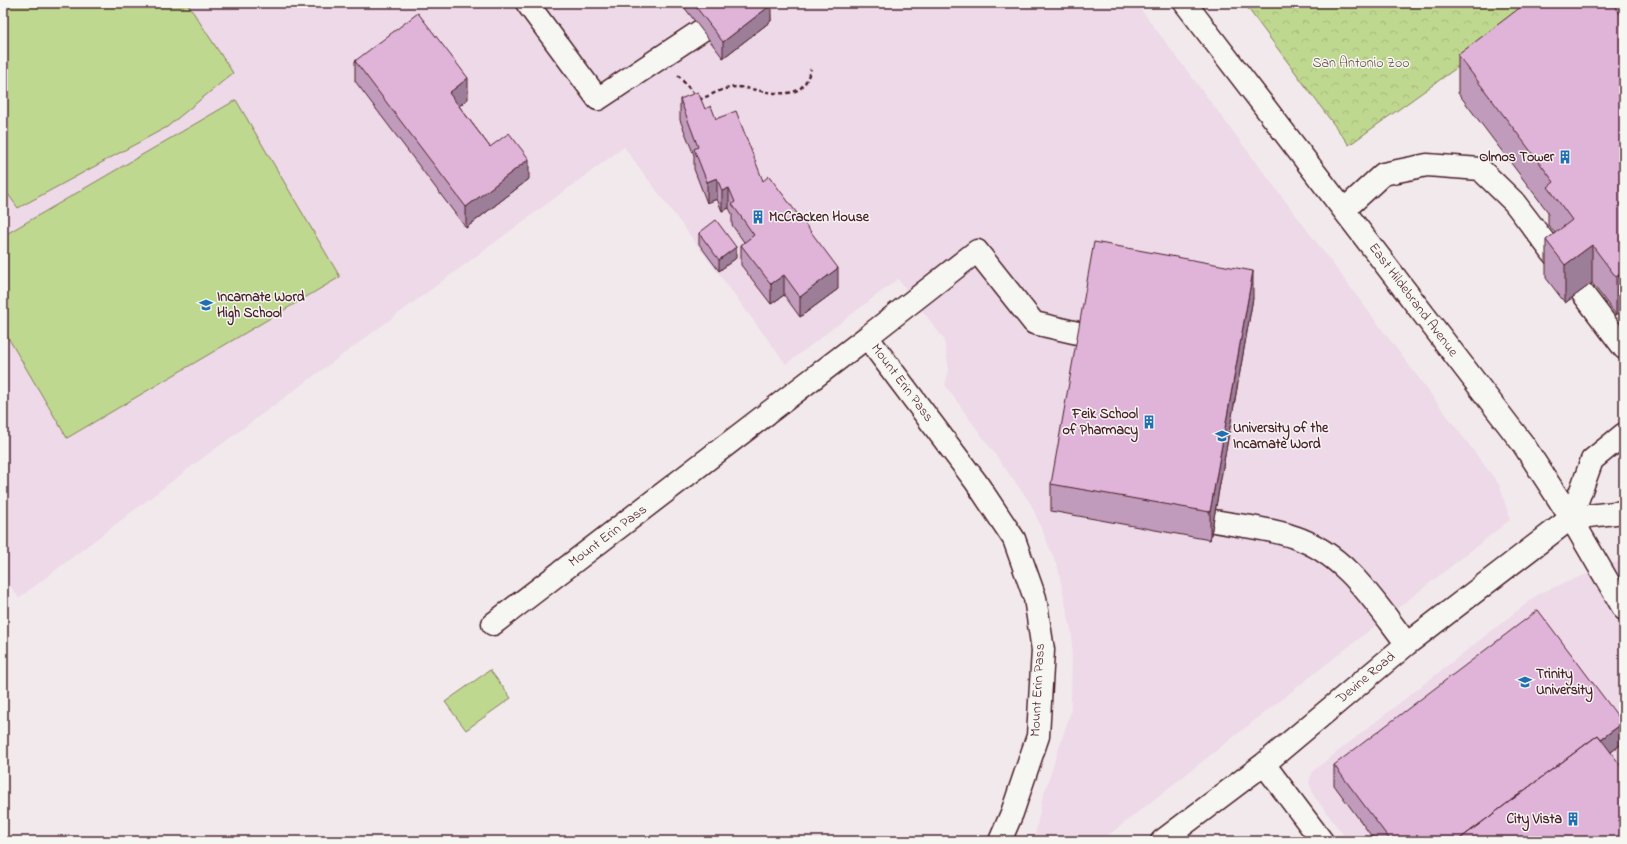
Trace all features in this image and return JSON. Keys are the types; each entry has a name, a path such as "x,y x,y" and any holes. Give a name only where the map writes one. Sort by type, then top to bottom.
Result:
{"street":[{"path":"527,3 598,99 702,30"},
{"name":"East Hildebrand Avenue","path":"1185,3 1523,444 1571,518 1624,609"},
{"path":"1344,210 1384,174 1427,165 1480,169 1514,202 1562,265"},
{"path":"867,337 977,251 1034,323 1082,334"},
{"path":"1581,291 1624,348"},
{"name":"Mount Erin Pass","path":"493,624 867,337 976,482 1014,539 1035,598 1043,650 1038,736 1012,813 1000,841"},
{"path":"1624,434 1592,460 1571,518 1624,512"},
{"name":"Devine Road","path":"1162,841 1264,764 1407,644 1571,518"},
{"path":"1214,521 1285,534 1323,550 1347,569 1407,644"},
{"path":"1264,764 1322,841"}],"path":[{"path":"661,57 691,89 698,100 722,90 738,87 766,92 793,92 805,84 811,69"}],"shaded area":[{"path":"3,3 1136,3 1500,486 1510,520 1101,841 1034,841 1042,800 1071,711 1072,635 1058,568 1031,504 945,385 949,370 944,339 898,279 786,364 624,147 196,463 19,598 3,576"},
{"name":"Trinity University","path":"1624,559 1624,841 1348,841 1314,796 1309,782 1313,771 1540,593"}],"green space":[{"path":"3,3 187,3 233,73 167,127 18,208 3,187"},
{"name":"San Antonio Zoo","path":"1244,3 1547,3 1349,145"},
{"path":"236,100 340,277 67,438 3,329 3,236"},
{"path":"490,670 511,698 466,730 445,702"}],"building":[{"path":"693,3 770,3 771,5 723,42"},
{"name":"Olmos Tower","path":"1526,3 1612,3 1624,19 1624,271 1616,277 1592,245 1565,265 1546,240 1572,220 1548,187 1554,182 1458,55"},
{"path":"418,13 468,78 449,93 490,147 509,133 529,159 466,207 355,61"},
{"name":"McCracken House","path":"698,92 705,109 711,106 716,119 736,111 763,181 769,176 838,268 800,297 784,275 771,284 741,245 754,235 732,204 735,202 729,188 722,191 717,178 707,182 694,149 698,147 680,99"},
{"path":"716,220 736,247 719,260 699,233"},
{"name":"Feik School of Pharmacy","path":"1094,242 1253,271 1210,512 1051,484"},
{"path":"1538,610 1623,723 1601,739 1598,735 1457,841 1391,841 1334,765"},
{"path":"1598,735 1624,770 1624,841 1457,841"}],"place":[{"name":"Olmos Tower","path":"1565,157"},
{"name":"McCracken House","path":"758,217"},
{"name":"Incarnate Word High School","path":"206,305"},
{"name":"Feik School of Pharmacy","path":"1149,422"},
{"name":"University of the Incarnate Word","path":"1222,436"},
{"name":"Trinity University","path":"1525,682"},
{"name":"City Vista","path":"1573,819"}]}
